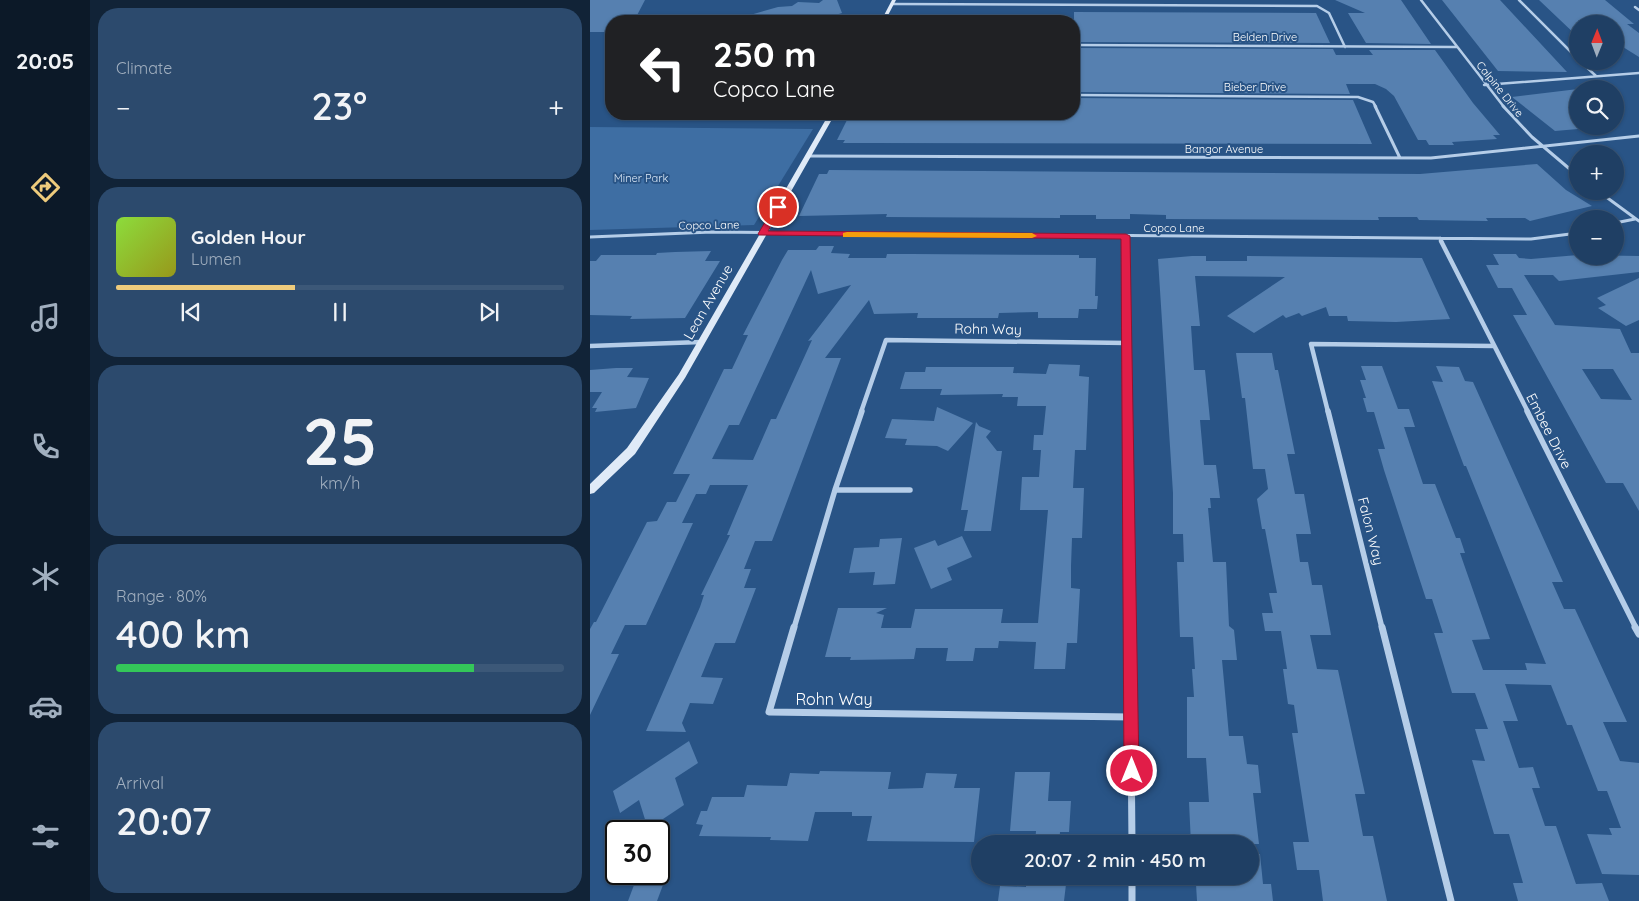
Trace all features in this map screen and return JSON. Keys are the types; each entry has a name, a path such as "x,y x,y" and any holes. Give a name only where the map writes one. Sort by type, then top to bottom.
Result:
{"street":[{"name":"Calpine Drive","path":"1421,0 1484,85 1516,123 1540,146 1569,169"},
{"path":"1519,0 1569,50"},
{"path":"886,15 893,2 1318,6 1329,13 1345,47"},
{"path":"1635,7 1639,10"},
{"name":"Belden Drive","path":"1080,45 1456,46"},
{"path":"1589,70 1596,77"},
{"path":"1484,85 1639,72"},
{"name":"Bieber Drive","path":"1080,95 1358,97 1373,102 1400,158"},
{"name":"Lean Avenue","path":"590,490 631,451 682,376 829,120"},
{"name":"Bangor Avenue","path":"808,156 1431,158 1639,136"},
{"path":"1610,200 1637,220"},
{"path":"1624,222 1637,220"},
{"name":"Copco Lane","path":"590,237 712,232 762,234 1531,239 1569,234"},
{"path":"1126,236 1132,835"},
{"name":"Embee Drive","path":"1440,238 1639,634"},
{"name":"Rohn Way","path":"1127,343 886,340 835,490 768,712 1131,717"},
{"path":"590,346 701,342"},
{"name":"Falon Way","path":"1451,901 1311,344 1494,346"},
{"path":"835,490 910,490"},
{"path":"1132,885 1132,901"}],"green space":[{"name":"Miner Park","path":"590,127 813,129 754,225 590,230"}],"building":[{"path":"590,0 645,0 637,15 605,15 605,32 590,32"},
{"path":"823,0 837,0 842,13 835,15 750,15 778,7 792,6 798,2 819,3"},
{"path":"1335,0 1401,0 1431,44 1366,43 1348,13 1365,13"},
{"path":"1442,0 1500,0 1567,72 1498,71"},
{"path":"1539,0 1605,0 1623,15 1569,15 1569,28"},
{"path":"1074,12 1316,13 1330,43 1080,42 1080,15 1074,15"},
{"path":"1624,16 1634,24 1627,24 1639,33 1639,57 1624,48"},
{"path":"1080,48 1333,49 1336,55 1373,55 1369,50 1435,50 1473,103 1500,135 1493,135 1497,139 1452,142 1454,145 1429,145 1426,140 1418,140 1394,96 1386,89 1375,84 1346,84 1350,94 1080,92"},
{"path":"1569,90 1569,130 1555,131 1512,97"},
{"path":"1080,98 1353,100 1372,144 843,143 845,140 837,140 847,120 1080,120"},
{"path":"1537,164 1569,192 1569,200 1582,200 1592,206 1569,210 1569,212 1530,221 1525,218 1486,218 1488,221 1419,220 1417,217 1378,217 1379,220 1166,219 1166,215 1130,214 1130,219 1096,219 1096,215 1060,215 1060,218 886,217 887,214 799,216 819,174 827,174 829,170 1420,174"},
{"path":"819,246 834,246 831,253 850,254 848,258 886,258 887,254 911,254 1079,255 1079,258 1096,258 1095,296 1098,296 1097,309 1079,309 1078,318 1038,318 1038,312 999,313 998,318 917,318 918,313 874,314 869,300 825,358 841,358 772,541 755,541 744,569 751,569 744,588 756,588 735,643 715,643 701,677 723,678 713,704 690,703 682,723 686,732 646,731 700,607 704,595 701,595 730,535 727,535 748,485 710,485 706,494 696,494 682,523 693,523 646,625 625,625 611,654 619,654 590,715 590,629 594,622 596,622 647,522 657,521 667,502 676,502 690,474 673,474 724,369 732,369 748,335 743,335 782,260 788,250 816,250","holes":["811,270 818,294 851,285 808,341 812,340 776,419 771,419 753,460 712,459 729,425 739,425"]},
{"path":"711,251 705,261 720,261 685,318 630,319 632,316 590,315 590,261 596,261 601,255 656,255 657,253"},
{"path":"1493,254 1516,254 1519,258 1531,259 1569,256 1569,265 1624,265 1624,256 1639,256 1639,272 1559,281 1553,275 1524,275 1555,325 1620,329 1631,353 1639,353 1639,511 1623,483 1606,483 1513,315 1527,315 1512,288 1498,288 1486,265 1499,265","holes":["1582,369 1613,369 1632,400 1601,399"]},
{"path":"1192,256 1206,256 1206,261 1247,261 1247,256 1422,258 1450,319 1396,322 1348,321 1347,316 1329,316 1326,307 1302,316 1299,313 1286,318 1283,315 1254,333 1227,316 1285,277 1195,276 1200,326 1191,326 1194,370 1205,370 1210,420 1200,420 1204,465 1216,465 1220,498 1210,498 1211,508 1208,508 1213,562 1226,562 1229,626 1234,630 1237,660 1222,660 1229,736 1243,736 1247,764 1258,765 1261,793 1253,793 1258,835 1191,835 1189,802 1209,802 1206,758 1187,758 1187,697 1194,697 1192,669 1195,669 1193,637 1180,637 1177,562 1184,562 1183,534 1173,534 1173,493 1158,259"},
{"path":"1639,278 1639,320 1626,326 1598,308 1606,305 1597,298"},
{"path":"1236,353 1272,353 1275,370 1278,370 1295,454 1287,454 1295,494 1304,494 1311,534 1296,534 1300,562 1308,562 1312,585 1322,585 1331,635 1310,635 1317,669 1338,670 1365,794 1355,794 1363,836 1373,836 1387,901 1323,901 1319,870 1297,870 1293,842 1309,842 1292,733 1298,733 1294,705 1288,704 1283,669 1287,669 1281,631 1265,631 1262,613 1273,613 1269,593 1277,593 1265,529 1262,529 1257,499 1268,489 1265,469 1253,469 1245,398 1242,398"},
{"path":"1049,364 1080,365 1079,376 1089,377 1086,450 1075,450 1073,488 1084,488 1082,538 1072,538 1071,588 1080,589 1077,643 1067,643 1065,669 1034,669 1036,642 999,641 998,648 975,648 973,661 946,661 948,648 916,648 914,659 850,660 851,657 825,657 838,608 887,608 876,613 884,615 881,628 911,628 915,609 1003,609 1001,623 1038,623 1048,510 1020,510 1022,477 1039,477 1041,450 1033,450 1034,435 1043,435 1046,406 1017,406 1018,397 1002,397 1003,394 940,395 942,389 900,389 905,372 925,372 926,367 1014,367 1013,373 1046,374"},
{"path":"1361,366 1382,366 1398,409 1409,409 1415,427 1404,427 1423,484 1435,484 1456,538 1460,538 1465,553 1460,553 1490,639 1472,640 1483,670 1527,670 1525,663 1546,664 1466,466 1464,466 1432,381 1443,382 1436,366 1459,367 1465,381 1473,382 1563,582 1552,582 1564,609 1575,609 1627,722 1603,722 1620,761 1639,763 1639,875 1602,874 1587,834 1612,835 1609,828 1621,828 1607,791 1598,791 1572,725 1567,725 1551,685 1505,684 1518,721 1503,721 1519,768 1533,767 1540,788 1532,788 1545,826 1556,826 1576,884 1602,883 1609,901 1518,901 1513,883 1523,883 1509,834 1494,834 1472,760 1485,761 1475,729 1488,729 1475,693 1452,693 1434,633 1443,633 1432,599 1426,599 1384,470 1378,449 1385,449 1374,412 1367,412 1363,398 1366,398 1360,380 1366,380"},
{"path":"633,368 627,377 649,378 636,408 595,412 597,408 592,408 602,392 590,392 590,370"},
{"path":"937,407 973,423 948,451 937,446 905,445 907,439 885,438 892,419 934,421"},
{"path":"976,422 979,426 991,431 986,437 997,451 1002,451 991,531 964,531 968,510 961,510"},
{"path":"962,536 972,557 947,568 952,580 931,589 914,548 935,540 938,546"},
{"path":"902,538 895,584 873,585 875,572 849,573 854,548 879,547 880,539"},
{"path":"689,741 698,763 675,778 684,805 662,820 645,820 639,800 620,813 613,791"},
{"path":"820,771 891,772 888,789 923,788 926,773 957,774 954,788 980,788 975,835 971,835 971,842 867,841 872,816 852,816 852,812 815,812 808,841 770,840 771,837 699,836 703,825 696,824 701,811 707,811 712,797 744,797 747,785 787,786 790,773 819,774"},
{"path":"1015,772 1050,772 1048,801 1071,801 1069,832 1060,832 1060,835 1036,835 1036,831 1010,831"},
{"path":"1260,854 1263,884 1271,884 1273,901 1197,901 1196,885 1259,885"},
{"path":"634,885 663,885 657,901 628,901"},
{"path":"1026,885 1066,885 1064,901 998,901 1000,886 1026,887"}],"slow traffic":[{"path":"847,235 1032,236"}],"route":[{"path":"778,207 762,234 1126,236 1132,771"}]}
